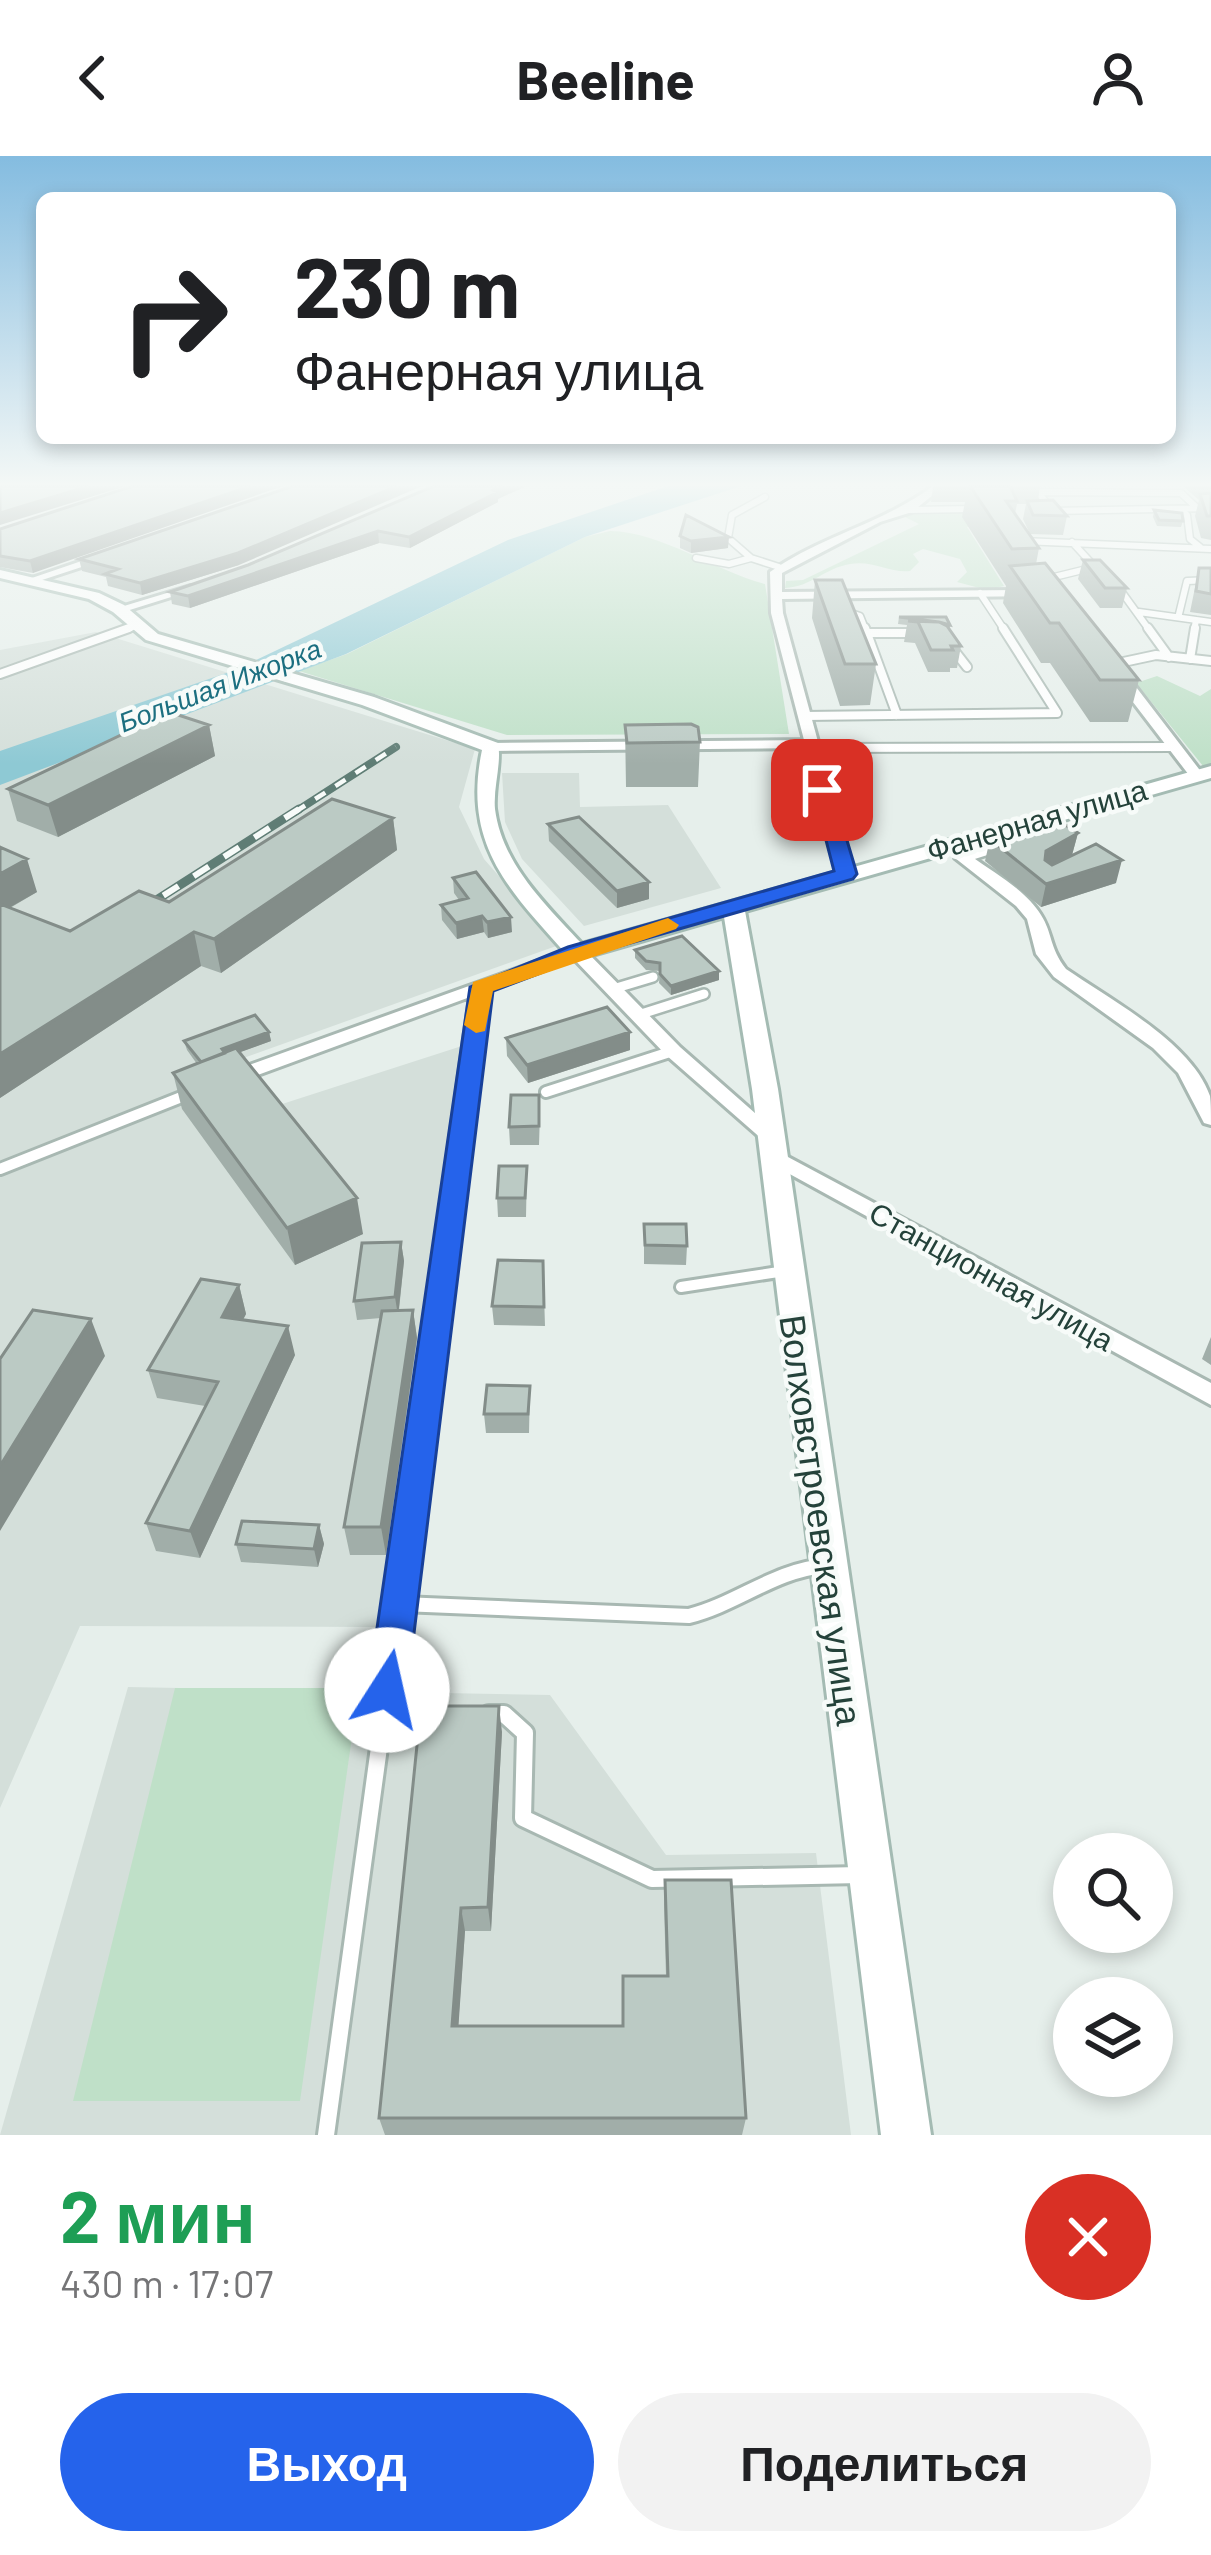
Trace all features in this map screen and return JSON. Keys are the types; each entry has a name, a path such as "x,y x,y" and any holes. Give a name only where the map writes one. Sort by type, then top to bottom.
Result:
{"street":[{"path":"23,578 104,599 120,609 133,627 492,747 696,750 810,746"},
{"path":"32,580 37,578"},
{"path":"775,578 769,596 846,874"},
{"path":"769,596 1059,593 1050,578"},
{"path":"120,609 202,585"},
{"path":"1099,647 1172,747 1204,774"},
{"name":"Станционная улица","path":"492,747 481,785 485,822 517,882 577,952 771,1145 1211,1395"},
{"name":"Фанерная улица","path":"239,1076 577,952 846,874 969,850 1204,774"},
{"path":"969,850 1035,918 1045,954 1060,973 1160,1044 1186,1070 1211,1118"},
{"name":"Волховстроевская улица","path":"733,906 771,1145 906,2135"},
{"path":"385,1702 402,1604 431,1326 482,987"}],"lane":[{"path":"1111,578 1169,657"},
{"path":"1178,614 1186,581 1211,580"},
{"path":"804,716 1057,713 980,593"},
{"path":"836,595 841,607 860,616 896,715"},
{"path":"1139,612 1211,622"},
{"path":"1190,659 1196,620"},
{"path":"0,674 133,627"},
{"path":"866,633 938,634"},
{"path":"949,641 967,667"},
{"path":"1112,664 1169,657 1211,662"},
{"path":"810,746 1172,747"},
{"path":"969,850 1016,842"},
{"path":"613,989 653,977"},
{"path":"638,1015 704,994"},
{"path":"685,1000 694,1010"},
{"path":"546,1092 673,1051"},
{"path":"0,1169 211,1086"},
{"path":"681,1287 787,1270"},
{"path":"402,1604 688,1616 720,1611 791,1570 827,1566"},
{"path":"326,2135 385,1702 444,1714"},
{"path":"464,1714 504,1714 525,1733 523,1818 652,1879 869,1875"}],"shaded area":[{"path":"96,632 475,749 459,807 484,859 559,945 238,1060 276,1106 465,1045 379,1627 80,1626 0,1808 0,650"},
{"path":"502,773 579,773 580,807 668,805 721,888 584,926 522,859 505,822"},
{"path":"128,1687 550,1695 666,1855 816,1853 851,2135 0,2135"}],"green space":[{"path":"501,578 747,578 765,584 789,734 507,735 299,671 347,654"},
{"path":"814,578 785,588 786,581"},
{"path":"999,578 1004,586 987,590 957,582"},
{"path":"1157,676 1200,696 1211,689 1211,763 1203,766 1136,683"},
{"path":"175,1688 359,1688 300,2101 73,2101"}],"water":[{"name":"Большая Ижорка","path":"427,578 501,578 346,654 0,785 0,751 235,670"}],"building":[{"path":"209,578 240,578 188,596 170,592"},
{"path":"1019,578 1057,578 1139,680 1100,680 1059,623 1050,623"},
{"path":"1097,578 1118,578 1127,588 1105,588"},
{"path":"1198,578 1211,578 1211,594 1196,591"},
{"path":"815,580 842,580 876,664 845,664"},
{"path":"899,617 946,617 950,625 939,622"},
{"path":"908,621 939,622 961,646 931,650 918,622"},
{"path":"169,712 209,725 48,805 8,789"},
{"path":"625,725 698,727 700,742 627,743"},
{"path":"332,799 393,818 214,939 194,932 0,1054 0,904 70,931 139,891 169,902"},
{"path":"579,817 649,882 617,891 548,824"},
{"path":"1056,819 1078,833 1046,851 1045,860 1052,865 1096,844 1122,860 1046,884 990,839"},
{"path":"0,847 27,859 0,874"},
{"path":"476,872 511,917 487,922 482,916 456,923 441,905 468,898 453,878"},
{"path":"682,936 719,971 671,986 660,974 660,963 646,961 635,950"},
{"path":"607,1007 630,1032 527,1065 506,1038"},
{"path":"255,1015 269,1032 201,1062 184,1041"},
{"path":"236,1048 357,1198 287,1228 173,1073"},
{"path":"511,1095 539,1095 539,1126 509,1127"},
{"path":"499,1166 527,1166 525,1198 497,1198"},
{"path":"644,1224 686,1224 687,1246 645,1245"},
{"path":"401,1242 395,1297 354,1301 362,1243"},
{"path":"498,1260 543,1261 544,1307 492,1306"},
{"path":"201,1279 239,1285 222,1317 288,1326 190,1531 146,1523 218,1382 148,1370"},
{"path":"33,1310 91,1319 0,1466 0,1359"},
{"path":"413,1310 381,1527 344,1527 382,1311"},
{"path":"487,1385 530,1386 528,1414 484,1414"},
{"path":"242,1521 319,1525 314,1549 236,1544"},
{"path":"421,1706 499,1706 488,1907 461,1908 452,2026 623,2026 623,1976 668,1976 665,1880 731,1880 746,2118 379,2118"}],"railway":[{"path":"295,812 396,747"},
{"path":"133,915 299,809"}],"slow traffic":[{"path":"476,1025 482,987 668,925"}],"route":[{"path":"387,1690 482,987 577,952 846,874 822,790"}]}
